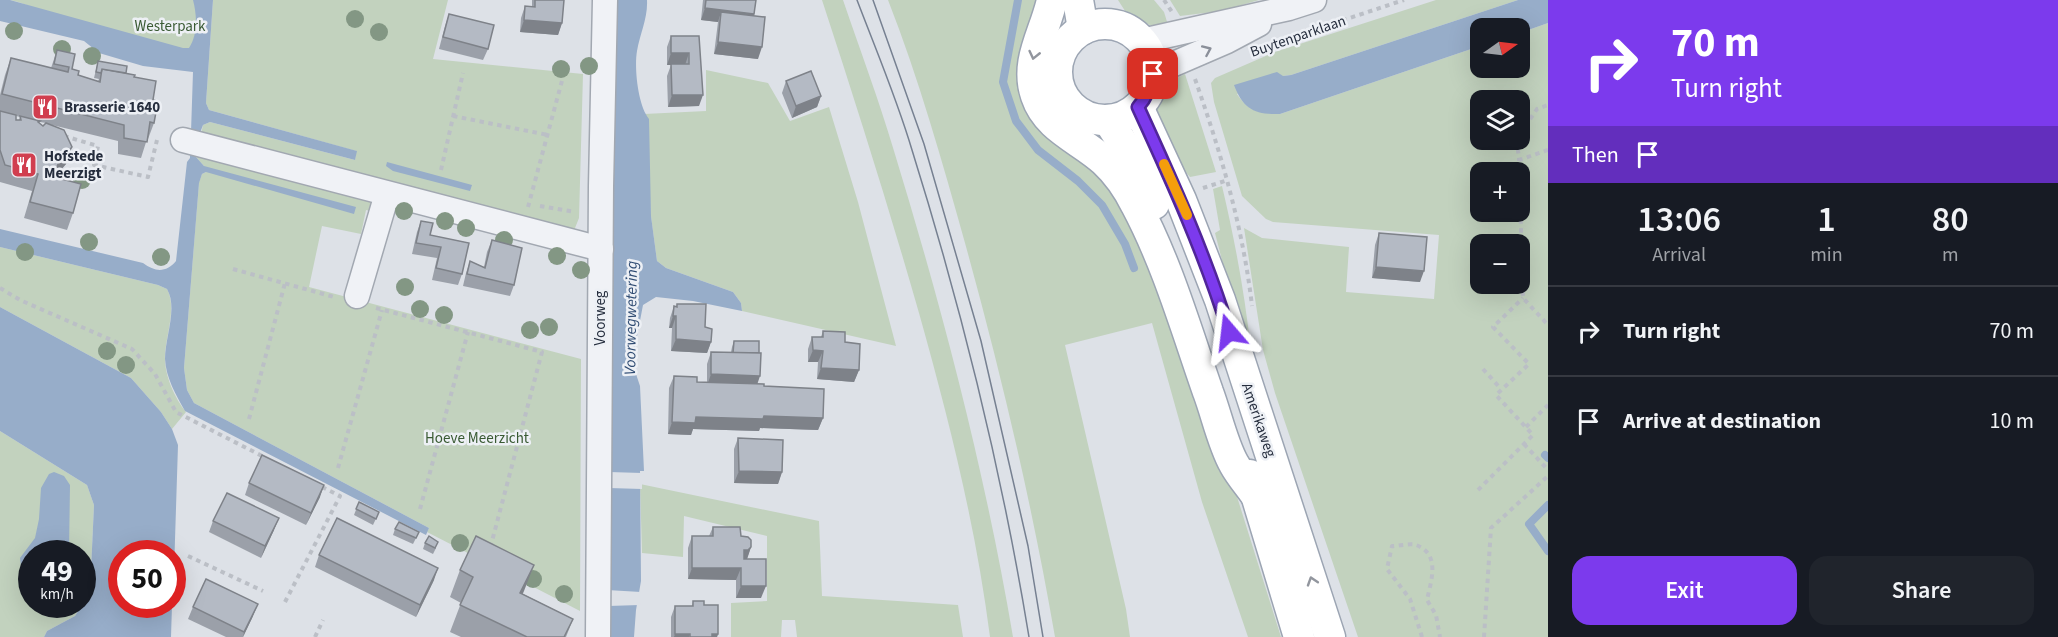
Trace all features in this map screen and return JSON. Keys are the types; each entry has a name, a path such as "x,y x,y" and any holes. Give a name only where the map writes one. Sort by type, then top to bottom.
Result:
{"main road":[{"path":"1052,0 1034,52 1031,69 1037,99 1052,123 1104,161 1135,203 1172,289 1234,464 1255,494"},
{"path":"1078,0 1083,29"},
{"path":"1109,12 1142,41 1150,56 1153,74 1146,98 1138,107 1124,116 1097,120 1079,113 1071,106 1060,89 1058,60 1067,42 1109,12"},
{"name":"Amerikaweg","path":"1138,107 1181,200 1213,281 1330,637"},
{"name":"Amerikaweg","path":"1108,120 1131,156 1150,193 1187,282 1235,426 1299,637"}],"street":[{"name":"Voorweg","path":"598,637 605,0"},
{"name":"Buytenparklaan","path":"1142,41 1289,8 1314,0"},
{"name":"Buytenparklaan","path":"1153,74 1195,68 1227,41 1289,8"},
{"path":"183,140 601,249"},
{"path":"355,300 387,194"}],"path":[{"path":"1164,0 1171,9 1179,33"},
{"name":"Buytenparklaan","path":"1270,45 1404,0"},
{"path":"1195,68 1196,82"},
{"path":"1195,68 1196,82 1228,180 1250,285 1254,316"},
{"path":"441,170 463,72"},
{"path":"523,230 563,77"},
{"path":"1530,119 1537,109 1548,105"},
{"path":"453,116 548,135"},
{"path":"54,134 98,146 94,165 148,177 159,135 183,140"},
{"path":"1518,150 1523,298 1548,325"},
{"path":"1520,160 1548,150"},
{"path":"1197,191 1228,180"},
{"path":"529,204 575,212"},
{"path":"233,269 542,351 491,545"},
{"path":"249,419 285,283"},
{"path":"0,288 20,300 132,350 155,374 176,411 268,459"},
{"path":"1478,490 1533,435 1496,395 1529,364 1493,327 1523,298"},
{"path":"338,468 382,310"},
{"path":"420,509 468,332"},
{"path":"1483,369 1501,389"},
{"path":"1526,427 1548,405"},
{"path":"1524,444 1547,468"},
{"path":"1484,637 1491,528 1548,476"},
{"path":"285,602 340,496 319,486"},
{"path":"1422,637 1410,599 1387,569 1392,546 1416,545 1429,554 1434,567 1427,600 1436,615 1440,637"},
{"path":"188,556 263,591"},
{"path":"315,637 322,620"}],"green space":[{"name":"Westerpark","path":"10,0 199,0 199,64 18,2"},
{"name":"Hoeve Meerzicht","path":"213,0 448,0 433,59 583,74 579,218 573,233 378,184 370,211 366,210 361,234 322,226 309,287 581,359 580,611 427,532 429,528 194,403 187,390 184,368 199,182 202,174 206,172 196,157 203,125 210,122 355,160 356,151 209,110 206,103"},
{"path":"822,0 843,0 882,113 912,211 946,332 976,453 1013,637 990,637 969,514 941,393 896,234"},
{"path":"888,0 1043,0 1033,33 1065,143 1124,199 1223,452 1281,637 1248,637 1202,502 1152,323 1065,345 1126,609 1130,637 1055,637 1026,488 978,292 930,120"},
{"path":"1118,0 1154,0 1164,12 1168,25 1152,26 1127,14"},
{"path":"1170,0 1259,0 1221,11 1180,16"},
{"path":"1436,0 1518,0 1283,76 1237,94 1246,105 1255,110 1280,114 1470,49 1470,78 1530,78 1530,29 1548,23 1548,637 1358,637 1275,393 1263,350 1244,228 1262,238 1349,247 1346,292 1434,299 1439,235 1273,222 1266,219 1242,196 1214,102 1211,83 1215,78 1275,52"},
{"path":"706,70 768,83 790,121 829,107 858,202 896,346 742,311 741,303 733,292 666,268 657,261 651,216 644,114 706,111"},
{"path":"1185,74 1216,172 1190,177 1175,156 1162,131 1157,105 1160,94 1168,83"},
{"path":"1222,186 1246,309 1251,351 1247,357 1215,233 1220,230 1213,189"},
{"path":"0,247 167,289 170,296 171,313 165,355 166,370 174,392 186,412 172,429 161,412 131,378 0,307"},
{"path":"0,431 87,485 94,505 92,540 18,540 18,618 71,618 47,631 44,637 0,637"},
{"path":"640,484 819,521 822,596 958,605 963,637 797,637 795,620 782,620 781,637 731,637 731,603 767,601 767,536 684,516 683,557 642,553"}],"water":[{"path":"0,0 10,0 189,48 196,24 193,0 213,0 206,103 209,110 357,151 355,160 210,122 203,125 200,133 191,132 193,72 143,66 99,53 84,41 0,21"},
{"name":"Voorwegwetering","path":"616,0 647,0 636,67 642,105 649,119 651,216 657,261 666,268 733,292 741,303 742,311 693,301 656,297 643,305 634,352 634,368 640,386 644,471 640,471 641,581 634,637 609,637"},
{"path":"1518,0 1548,0 1548,23 1530,29 1530,18 1470,18 1470,49 1280,114 1257,112 1251,109 1241,100 1234,85 1277,72 1283,76"},
{"path":"194,150 196,157 204,166 356,207 354,214 206,172 202,174 199,183 184,368 187,390 194,403 429,528 426,535 185,411 167,373 165,359 171,305 167,289 0,247 0,229 143,263 160,270 168,268 176,261 187,162 190,158 190,151"},
{"path":"387,162 472,185 470,191 393,171 386,166"},
{"path":"0,307 131,378 161,412 172,429 178,445 175,540 108,540 108,618 172,618 171,637 44,637 47,631 71,618 96,618 96,540 92,540 94,505 87,485 0,431"},
{"path":"54,472 64,476 70,485 69,540 34,540 39,519 41,488 49,474"}],"pier":[{"path":"609,472 642,473 642,489 609,488"},
{"path":"607,590 641,592 640,605 608,606"}],"building":[{"path":"535,0 564,0 562,23 524,20 525,6 535,7"},
{"path":"706,0 756,0 754,14 705,8"},
{"path":"721,12 765,17 762,47 718,42"},
{"path":"449,14 494,25 488,49 443,37"},
{"path":"671,36 699,36 703,95 672,95 671,64 689,64 689,53 671,53"},
{"path":"57,50 75,54 72,69 79,71 78,75 100,82 102,69 156,81 153,100 158,101 154,123 150,122 147,142 124,138 124,125 2,94 11,58 68,72 69,67 54,64"},
{"path":"98,61 127,66 126,73 102,69 101,73 96,72"},
{"path":"811,71 821,96 796,106 786,81"},
{"path":"0,111 16,115 16,120 21,120 20,116 40,121 38,122 43,126 46,123 64,130 72,147 58,164 54,177 81,184 73,213 30,202 38,174 5,165 0,150"},
{"path":"421,221 433,223 430,235 469,243 462,274 436,268 441,247 416,243"},
{"path":"1379,233 1427,237 1424,271 1376,267"},
{"path":"492,240 522,248 514,285 467,274 470,261 485,268"},
{"path":"677,304 706,304 705,327 712,329 711,342 676,339 676,316 673,316 674,306 677,307"},
{"path":"823,331 845,332 845,342 860,344 859,370 821,368 823,351 813,350 812,337 823,337"},
{"path":"734,341 759,341 759,353 733,353"},
{"path":"711,352 761,353 760,376 711,374"},
{"path":"674,376 697,377 697,382 824,389 823,418 696,417 695,423 672,422"},
{"path":"738,438 783,440 782,472 739,471"},
{"path":"262,455 324,485 311,513 249,483"},
{"path":"227,493 279,518 265,546 213,521"},
{"path":"359,502 379,512 376,519 356,509"},
{"path":"337,518 438,568 420,605 319,555"},
{"path":"399,522 419,532 416,538 395,529"},
{"path":"713,527 740,527 741,536 751,540 751,547 744,550 744,559 766,559 766,586 741,586 741,568 692,568 692,536 713,536"},
{"path":"429,536 438,542 435,548 425,543"},
{"path":"476,536 534,565 520,593 573,619 564,637 527,637 460,605 473,577 460,570"},
{"path":"206,579 258,604 244,632 193,607"},
{"path":"693,601 704,601 704,605 718,605 718,634 712,634 712,637 690,637 690,634 675,634 675,606 693,606"}],"waterway":[{"path":"1018,0 1003,82 1016,121 1038,150 1078,181 1102,205 1125,244 1134,268"},
{"path":"1545,455 1548,458"},
{"path":"1548,505 1529,524 1548,551"}],"tram line":[{"path":"857,0 906,131 948,270 993,453 1029,637"},
{"path":"873,0 924,144 981,341 1028,546 1043,637"}],"slow traffic":[{"path":"1164,164 1187,215"}],"place":[{"name":"Brasserie 1640","path":"45,107"},
{"name":"Hofstede Meerzigt","path":"24,165"}],"route":[{"path":"1153,74 1146,98 1138,107 1181,200 1220,300 1229,332"}]}
